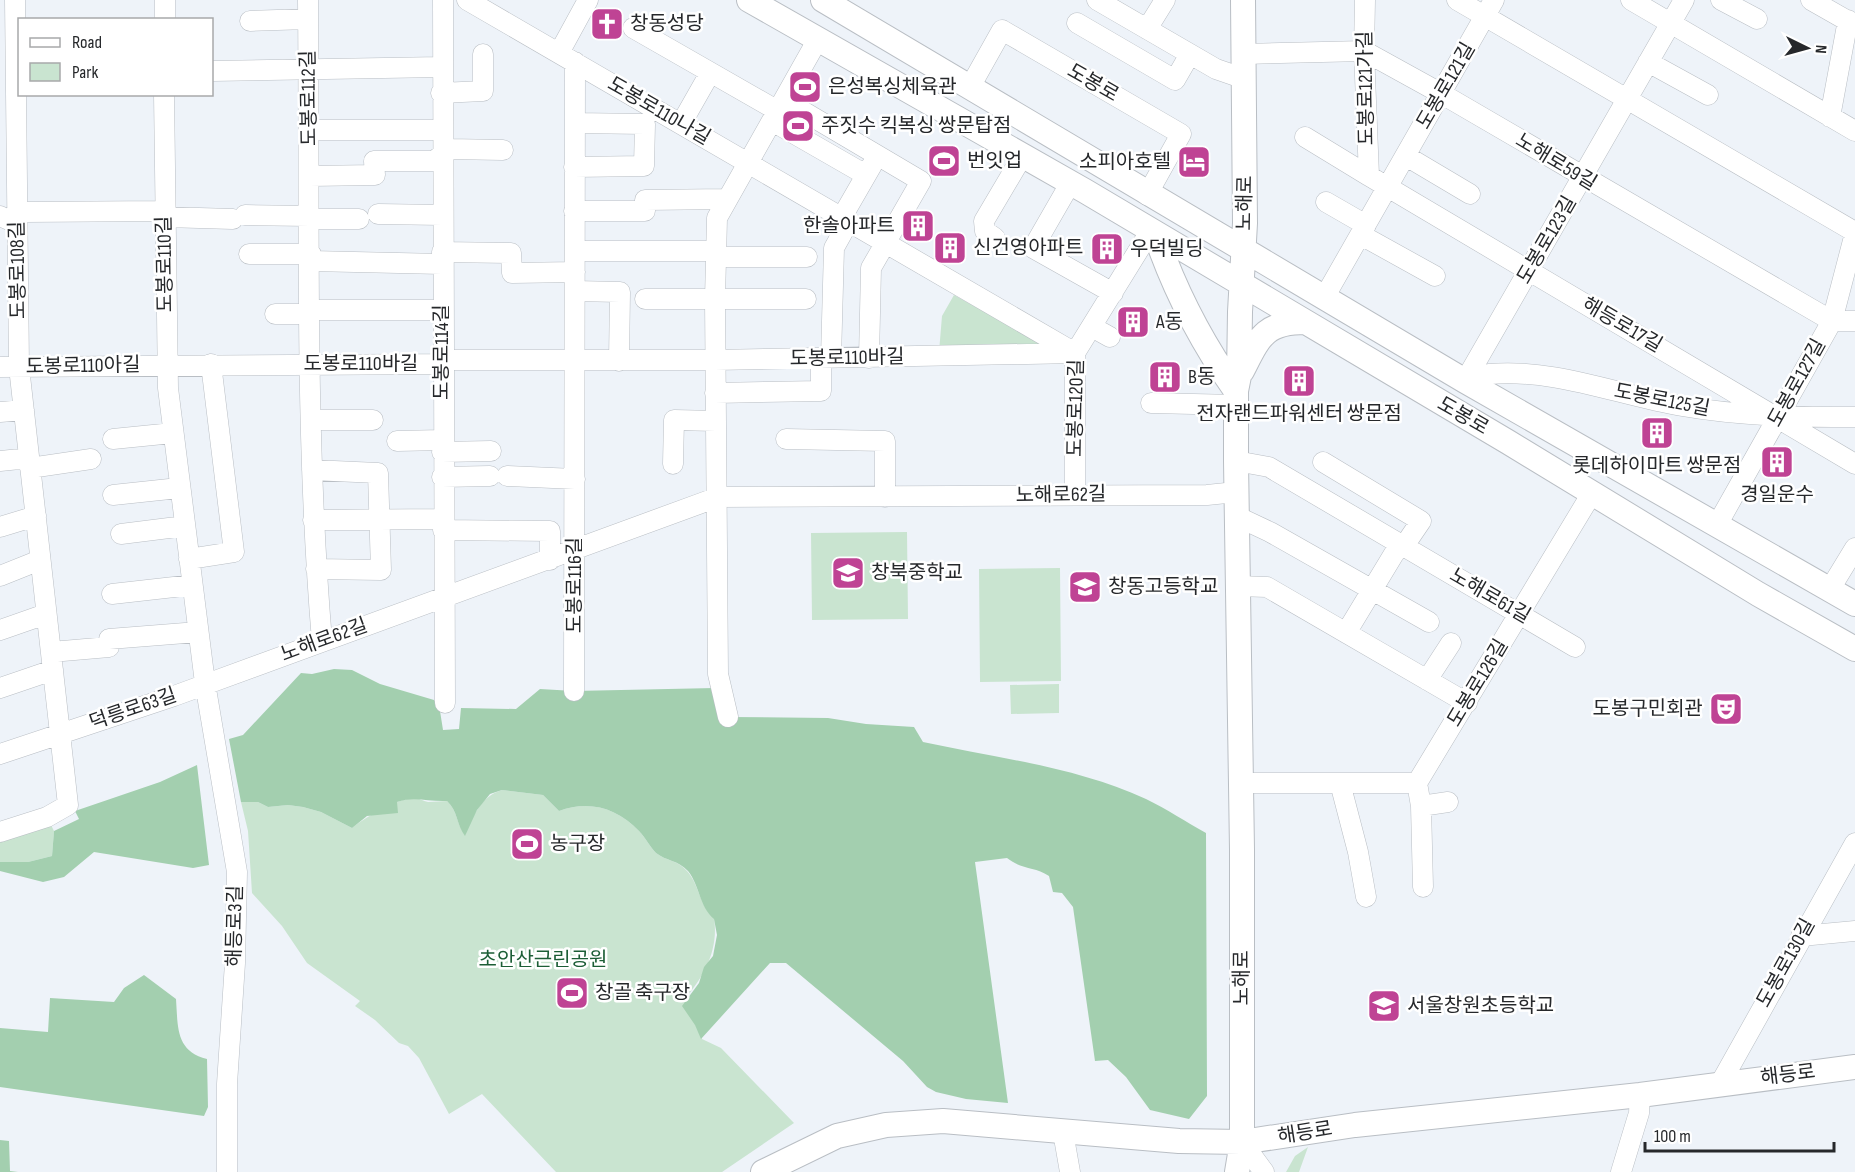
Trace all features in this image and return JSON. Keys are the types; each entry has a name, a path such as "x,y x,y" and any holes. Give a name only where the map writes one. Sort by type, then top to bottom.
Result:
{"main road":[{"name":"도봉로","path":"749,0 1071,182 1758,594 1855,649"},
{"name":"노해로","path":"1238,1172 1242,1142 1241,783 1236,461 1244,249 1244,0"},
{"name":"도봉로","path":"828,1 1147,195 1244,249 1470,384 1855,604"},
{"path":"1153,232 1169,275 1216,362 1237,390"},
{"path":"1237,390 1256,344 1272,328 1288,322 1305,322"},
{"name":"해등로","path":"763,1172 837,1136 886,1125 943,1121 1064,1132 1242,1142 1355,1125 1640,1095 1855,1067"}],"street":[{"name":"도봉로108길","path":"15,0 9,216 10,367 24,410 60,734"},
{"path":"165,0 165,18"},
{"name":"도봉로114길","path":"443,0 441,155 444,598"},
{"name":"도봉로110나길","path":"467,0 1075,353"},
{"name":"도봉로116길","path":"574,691 575,123 567,58 588,0"},
{"path":"1097,0 1216,69 1245,79"},
{"path":"1147,29 1165,0"},
{"name":"도봉로121가길","path":"1365,0 1364,51 1369,176"},
{"path":"1457,0 1490,8 1628,98"},
{"path":"1631,0 1855,131"},
{"name":"도봉로123길","path":"1470,384 1529,271 1684,0"},
{"path":"1721,0 1757,19"},
{"path":"1811,0 1852,23 1830,117"},
{"name":"도봉로121길","path":"1324,298 1490,8"},
{"name":"도봉로112길","path":"250,21 308,10 309,312 313,520 322,641"},
{"path":"1077,23 1175,80 1190,54"},
{"path":"633,28 778,111 878,155 921,181 871,268 869,358"},
{"name":"도봉로","path":"970,87 1002,30 1181,134 1147,195"},
{"path":"728,717 718,674 718,497 715,393 717,218 818,39"},
{"path":"1244,54 1364,51"},
{"name":"노해로59길","path":"1364,51 1832,321 1855,321"},
{"path":"441,93 483,91 483,54"},
{"path":"1648,62 1708,95"},
{"path":"213,71 441,67"},
{"path":"681,124 710,73"},
{"name":"도봉로110길","path":"164,96 166,365 179,488 205,683"},
{"name":"도봉로127길","path":"1628,98 1855,232 1832,321 1717,525"},
{"path":"778,111 866,175"},
{"name":"도봉로110나길","path":"574,167 644,166 645,124 575,123"},
{"path":"310,130 441,130"},
{"name":"도봉로121가길","path":"1305,138 1388,188"},
{"path":"310,176 375,175 374,161 434,161 449,149 503,150"},
{"path":"715,393 822,391 834,248 845,219 878,155"},
{"path":"995,238 985,231 984,221 1023,155"},
{"path":"1406,156 1470,194"},
{"path":"1071,182 1033,248 1113,293"},
{"name":"해등로17길","path":"1388,188 1855,464"},
{"path":"574,211 645,211 645,200 726,200"},
{"path":"1326,202 1364,230 1435,276"},
{"path":"9,216 24,212 359,219"},
{"path":"378,214 442,215"},
{"name":"도봉로120길","path":"1075,494 1075,353 1153,232"},
{"path":"575,251 807,257"},
{"path":"249,254 310,258 442,258 511,253 512,273 574,282 620,292 619,361"},
{"path":"645,298 806,299"},
{"path":"275,314 442,310"},
{"path":"1092,327 1110,337"},
{"name":"도봉로110바길","path":"166,365 442,363 452,360 619,361 869,358 1075,353"},
{"path":"189,559 234,552 211,364"},
{"name":"도봉로110아길","path":"10,367 166,365"},
{"name":"도봉로125길","path":"1470,384 1489,374 1530,374 1680,406 1778,417 1855,417"},
{"path":"1151,403 1237,390"},
{"path":"0,412 24,410"},
{"path":"311,420 373,420"},
{"path":"673,464 674,420 716,421"},
{"path":"113,439 173,433"},
{"path":"786,439 885,441 885,498"},
{"path":"397,441 491,452"},
{"path":"0,460 30,463 91,459"},
{"name":"노해로61길","path":"1236,461 1269,467 1575,647"},
{"path":"1323,462 1421,521 1404,546 1395,552 1346,633"},
{"path":"312,470 378,472 381,570 316,569"},
{"path":"442,477 498,476 575,479"},
{"path":"113,495 179,488"},
{"name":"노해로62길","path":"205,683 550,560 718,497 1207,495 1236,492"},
{"name":"도봉로126길","path":"1417,783 1592,493"},
{"path":"0,528 36,516"},
{"path":"1236,516 1291,543 1371,591 1429,622"},
{"path":"313,520 379,519 550,531 550,560"},
{"path":"121,534 185,526"},
{"path":"1830,589 1855,548"},
{"path":"0,576 40,560"},
{"path":"112,594 192,585"},
{"path":"1237,586 1264,585 1467,703"},
{"path":"444,598 445,703"},
{"path":"0,630 46,614"},
{"path":"0,688 52,661 109,647 109,639 198,632"},
{"path":"1428,681 1451,643"},
{"name":"덕릉로63길","path":"0,754 205,683"},
{"name":"해등로3길","path":"205,683 237,872 235,963 227,1084 227,1172"},
{"path":"0,831 47,817 69,805 60,734"},
{"path":"1241,783 1417,783 1421,806 1423,887"},
{"path":"1340,783 1358,852 1366,897"},
{"path":"1421,806 1448,802"},
{"name":"도봉로130길","path":"1720,1084 1855,843"},
{"path":"1801,936 1855,931"},
{"path":"1621,1172 1639,1113 1640,1095"},
{"path":"1064,1132 1070,1172"},
{"path":"1242,1142 1264,1172"}],"green space":[{"path":"954,295 1053,349 939,352 942,316"},
{"path":"907,532 908,619 812,620 811,533"},
{"path":"1060,568 1061,681 980,682 979,569"},
{"path":"334,669 352,670 380,684 434,700 440,711 443,730 459,729 461,708 516,709 540,689 574,691 715,688 728,717 828,718 866,724 914,727 923,742 1065,771 1120,788 1146,799 1206,833 1207,1096 1189,1119 1150,1110 1126,1077 1108,1060 1095,1061 1073,907 1062,893 1053,892 1049,876 1007,858 975,862 1008,1103 966,1099 936,1092 927,1087 903,1061 786,963 770,963 701,1039 682,1006 699,983 704,967 713,956 717,935 714,919 705,908 688,871 656,853 639,831 612,812 592,806 559,811 543,795 502,790 490,794 477,810 465,836 447,801 403,800 397,802 398,813 367,816 352,828 321,812 303,807 288,805 268,807 258,802 241,802 229,739 243,735 301,673 312,674"},
{"path":"1059,684 1059,713 1011,714 1010,685"},
{"path":"197,765 209,865 193,868 94,852 64,877 43,882 0,871 0,862 28,862 52,856 54,831 79,819 75,811 160,782"},
{"name":"초안산근린공원","path":"502,790 543,795 559,811 592,806 612,812 639,831 656,853 687,871 705,907 714,918 715,930 712,952 704,972 684,1000 702,1039 721,1048 794,1123 722,1172 556,1172 482,1094 449,1114 419,1058 408,1046 399,1043 375,1020 355,1006 360,1001 307,963 282,926 252,893 248,831 241,802 258,802 268,807 288,805 303,807 321,812 352,828 364,819 400,801 416,798 428,802 447,801 465,835 483,802"},
{"path":"47,817 54,831 52,856 28,862 0,862 0,833"},
{"path":"144,975 176,999 178,1028 184,1044 189,1050 207,1059 208,1107 204,1116 0,1087 0,1028 48,1032 50,998 114,1002 124,988"},
{"path":"0,1140 9,1141 10,1171 18,1172 0,1172"},
{"path":"1308,1147 1299,1172 1286,1172 1295,1156"}],"place":[{"name":"창동성당","path":"607,24"},
{"name":"은성복싱체육관","path":"805,87"},
{"name":"주짓수 킥복싱 쌍문탑점","path":"798,126"},
{"name":"번잇업","path":"944,161"},
{"name":"소피아호텔","path":"1194,162"},
{"name":"한솔아파트","path":"918,226"},
{"name":"신건영아파트","path":"950,248"},
{"name":"우덕빌딩","path":"1107,249"},
{"name":"A동","path":"1133,322"},
{"name":"B동","path":"1165,377"},
{"name":"전자랜드파워센터 쌍문점","path":"1299,381"},
{"name":"롯데하이마트 쌍문점","path":"1657,433"},
{"name":"경일운수","path":"1777,462"},
{"name":"창북중학교","path":"848,573"},
{"name":"창동고등학교","path":"1085,587"},
{"name":"도봉구민회관","path":"1726,709"},
{"name":"농구장","path":"527,844"},
{"name":"창골 축구장","path":"572,993"},
{"name":"서울창원초등학교","path":"1384,1006"}]}
